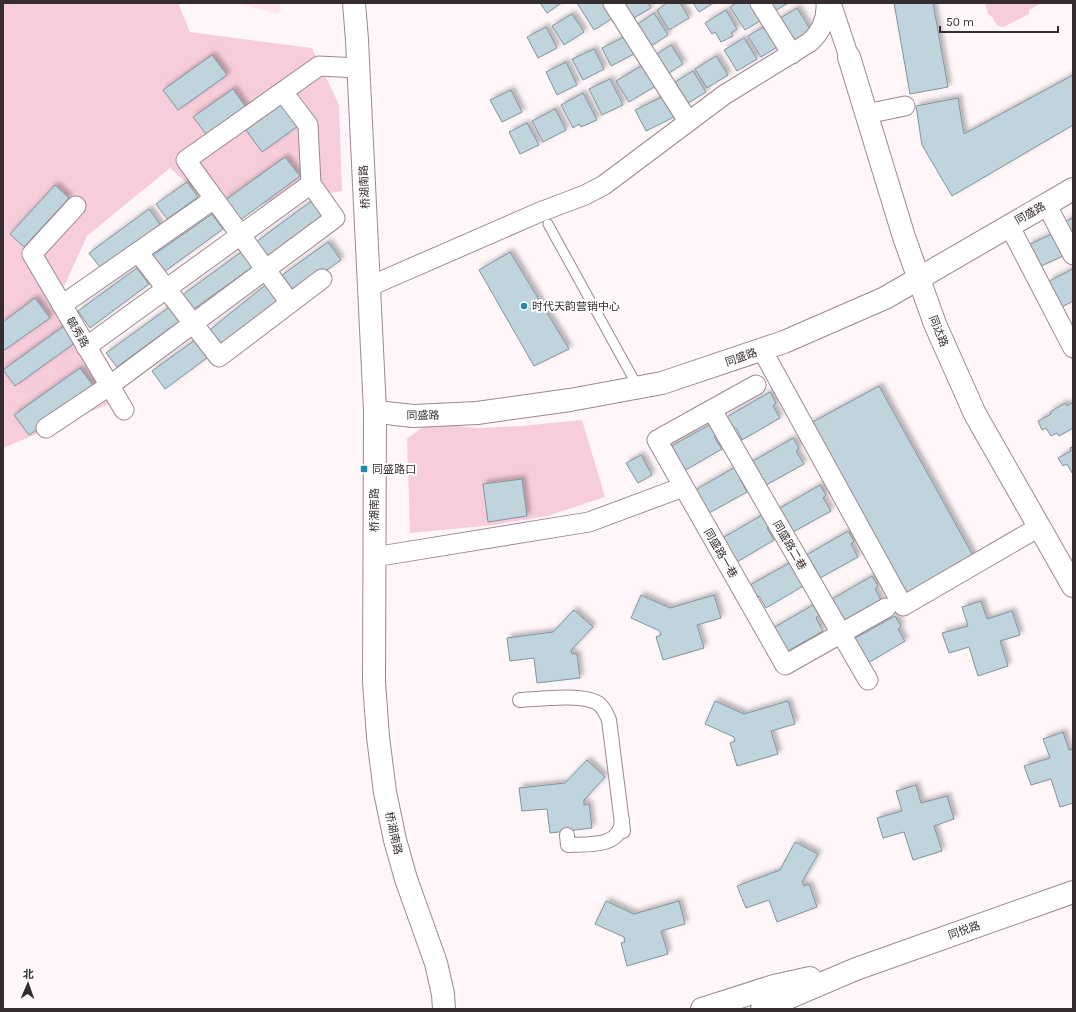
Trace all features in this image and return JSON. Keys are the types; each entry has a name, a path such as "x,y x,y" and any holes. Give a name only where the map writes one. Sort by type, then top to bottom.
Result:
{"street":[{"name":"桥湖南路","path":"354,3 374,411 374,682 378,737 385,792 395,840 406,879 436,963 443,994 444,1009"},
{"path":"613,3 688,121"},
{"path":"760,3 792,54"},
{"path":"368,287 540,212 585,195 604,185 724,95 810,42 818,35 826,17 826,3"},
{"path":"831,3 849,57"},
{"name":"同达路","path":"849,57 904,237 935,324 974,414 1073,586"},
{"path":"290,303 186,160 319,66 358,68"},
{"path":"46,428 109,386 335,218 311,184 308,125 283,92"},
{"path":"866,114 905,106"},
{"path":"86,347 311,184"},
{"name":"同盛路","path":"374,411 414,416 477,413 570,400 662,383 784,342 885,298 1073,189"},
{"path":"62,305 214,199"},
{"path":"1046,204 1073,255"},
{"name":"毓秀路","path":"76,206 32,254 124,410"},
{"path":"1009,225 1073,348"},
{"path":"138,252 219,357 322,279"},
{"path":"766,357 904,606 1039,527"},
{"path":"712,410 756,385"},
{"name":"同盛路一巷","path":"712,410 657,440 785,665 841,634"},
{"name":"同盛路二巷","path":"712,410 868,680"},
{"path":"374,557 589,522 683,487"},
{"path":"841,634 886,608"},
{"path":"520,700 571,697 585,698 600,705 609,720 623,825 620,832 613,839 606,842 568,845 567,836"},
{"name":"同悦路","path":"762,1009 856,969 1073,892"},
{"name":"同悦路","path":"702,1009 774,986 856,969"}],"lane":[{"path":"548,224 638,388"}],"shaded area":[{"path":"3,3 178,3 190,32 312,48 339,105 342,191 218,211 170,168 87,236 56,304 109,404 3,448"},
{"path":"235,3 281,3 279,14"},
{"path":"986,3 1041,3 1029,10 1029,14 1004,27 998,26 993,18 988,14"},
{"path":"582,420 605,497 547,516 494,525 410,533 407,439 428,423 477,428 522,426"}],"building":[{"path":"540,3 561,3 547,13"},
{"path":"577,3 608,3 616,16 594,30"},
{"path":"619,3 648,3 651,8 630,20"},
{"path":"667,3 680,3 689,18 669,30 657,10"},
{"path":"693,3 713,3 699,12"},
{"path":"736,3 755,3 765,18 745,30 730,7"},
{"path":"767,3 788,3 773,12"},
{"path":"894,3 933,3 948,87 910,94"},
{"path":"797,8 812,32 792,44 777,20"},
{"path":"726,10 737,29 731,33 733,36 721,42 715,32 712,34 705,23"},
{"path":"654,13 668,35 648,48 635,26"},
{"path":"572,14 584,32 564,45 552,26"},
{"path":"770,23 782,44 761,57 748,36"},
{"path":"546,27 557,48 538,58 527,37"},
{"path":"628,35 638,52 611,66 602,48"},
{"path":"744,38 757,59 737,71 724,50"},
{"path":"671,45 683,64 666,75 654,56"},
{"path":"594,49 604,69 583,80 572,59"},
{"path":"212,55 227,75 178,110 163,90"},
{"path":"716,56 728,75 707,88 695,69"},
{"path":"566,62 577,85 557,95 546,72"},
{"path":"646,63 659,84 629,102 616,81"},
{"path":"693,71 706,92 685,105 672,84"},
{"path":"1073,75 1073,125 952,196 922,145 916,106 958,98 964,134"},
{"path":"610,79 623,105 602,115 589,89"},
{"path":"233,89 248,110 209,138 193,117"},
{"path":"511,90 522,112 502,122 490,100"},
{"path":"583,93 597,120 581,127 579,124 573,128 561,105"},
{"path":"666,95 676,116 646,131 635,110"},
{"path":"286,101 302,123 262,152 246,130"},
{"path":"555,109 566,130 543,142 532,121"},
{"path":"527,123 539,145 520,154 509,132"},
{"path":"285,157 300,176 239,221 224,201"},
{"path":"187,182 198,197 167,219 156,204"},
{"path":"55,185 69,198 24,247 10,234"},
{"path":"317,197 329,214 268,258 256,242"},
{"path":"149,209 162,227 102,270 89,253"},
{"path":"212,214 223,229 164,272 152,256"},
{"path":"1073,218 1073,240 1064,222"},
{"path":"1052,234 1063,256 1039,267 1028,245"},
{"path":"328,242 341,260 295,293 282,275"},
{"path":"244,250 255,265 191,311 181,296"},
{"path":"510,252 569,349 534,366 479,270"},
{"path":"137,268 149,284 90,328 78,311"},
{"path":"1073,269 1073,301 1062,307 1049,281"},
{"path":"268,283 277,300 274,305 218,349 209,332 212,328"},
{"path":"35,298 50,318 3,351 3,322"},
{"path":"171,306 181,320 117,367 106,353"},
{"path":"64,326 76,342 15,386 3,370"},
{"path":"199,337 212,354 165,389 152,371"},
{"path":"80,368 95,388 29,435 14,415"},
{"path":"879,386 975,559 905,597 809,424"},
{"path":"770,392 776,403 773,406 780,418 742,440 736,428 732,430 725,418"},
{"path":"1073,402 1073,428 1059,436 1057,433 1051,436 1046,428 1042,430 1038,421 1051,414 1050,412 1065,403 1067,406"},
{"path":"711,424 717,434 714,437 722,449 684,471 666,449"},
{"path":"793,438 799,448 796,451 804,464 766,485 748,464"},
{"path":"1073,447 1072,473 1067,464 1063,466 1058,458 1071,451 1070,448"},
{"path":"641,455 652,475 638,483 626,463"},
{"path":"737,466 743,476 740,479 747,492 709,513 692,492"},
{"path":"522,479 527,516 488,522 483,484"},
{"path":"820,485 826,495 823,498 831,511 793,532 775,511"},
{"path":"764,514 770,525 767,528 774,540 737,562 719,540"},
{"path":"848,531 854,541 851,544 858,557 820,578 814,566 810,569 803,557"},
{"path":"793,561 803,586 766,608 759,596 755,598 748,586"},
{"path":"872,576 878,586 875,589 882,602 845,623 827,602"},
{"path":"641,595 670,608 714,595 721,618 697,625 704,648 663,660 656,637 661,635 660,631 631,618"},
{"path":"981,601 987,619 1012,611 1020,635 1000,641 1008,666 978,676 969,647 949,653 942,633 968,626 962,607"},
{"path":"813,605 819,615 816,618 823,631 786,652 768,631"},
{"path":"574,610 593,627 571,650 572,654 577,654 580,678 537,683 534,658 510,661 507,638 553,632"},
{"path":"895,616 901,626 898,629 905,641 868,663 850,641"},
{"path":"715,701 744,714 788,701 795,724 771,731 778,754 737,766 730,743 735,741 734,737 705,724"},
{"path":"1063,732 1069,750 1073,749 1073,803 1060,807 1051,779 1031,785 1024,766 1050,758 1043,739"},
{"path":"587,760 605,777 584,800 584,805 589,804 592,828 550,833 547,809 522,811 519,788 565,783"},
{"path":"916,785 921,803 947,796 954,819 934,826 942,851 913,860 904,832 883,838 877,818 902,811 896,791"},
{"path":"795,842 818,854 802,882 804,886 809,884 817,907 777,922 769,900 746,908 737,886 780,870"},
{"path":"606,901 634,914 679,901 685,924 661,931 668,954 627,966 621,943 625,942 624,937 595,924"}],"place":[{"name":"时代天韵营销中心","path":"524,306"},
{"name":"同盛路口","path":"364,469"}]}
